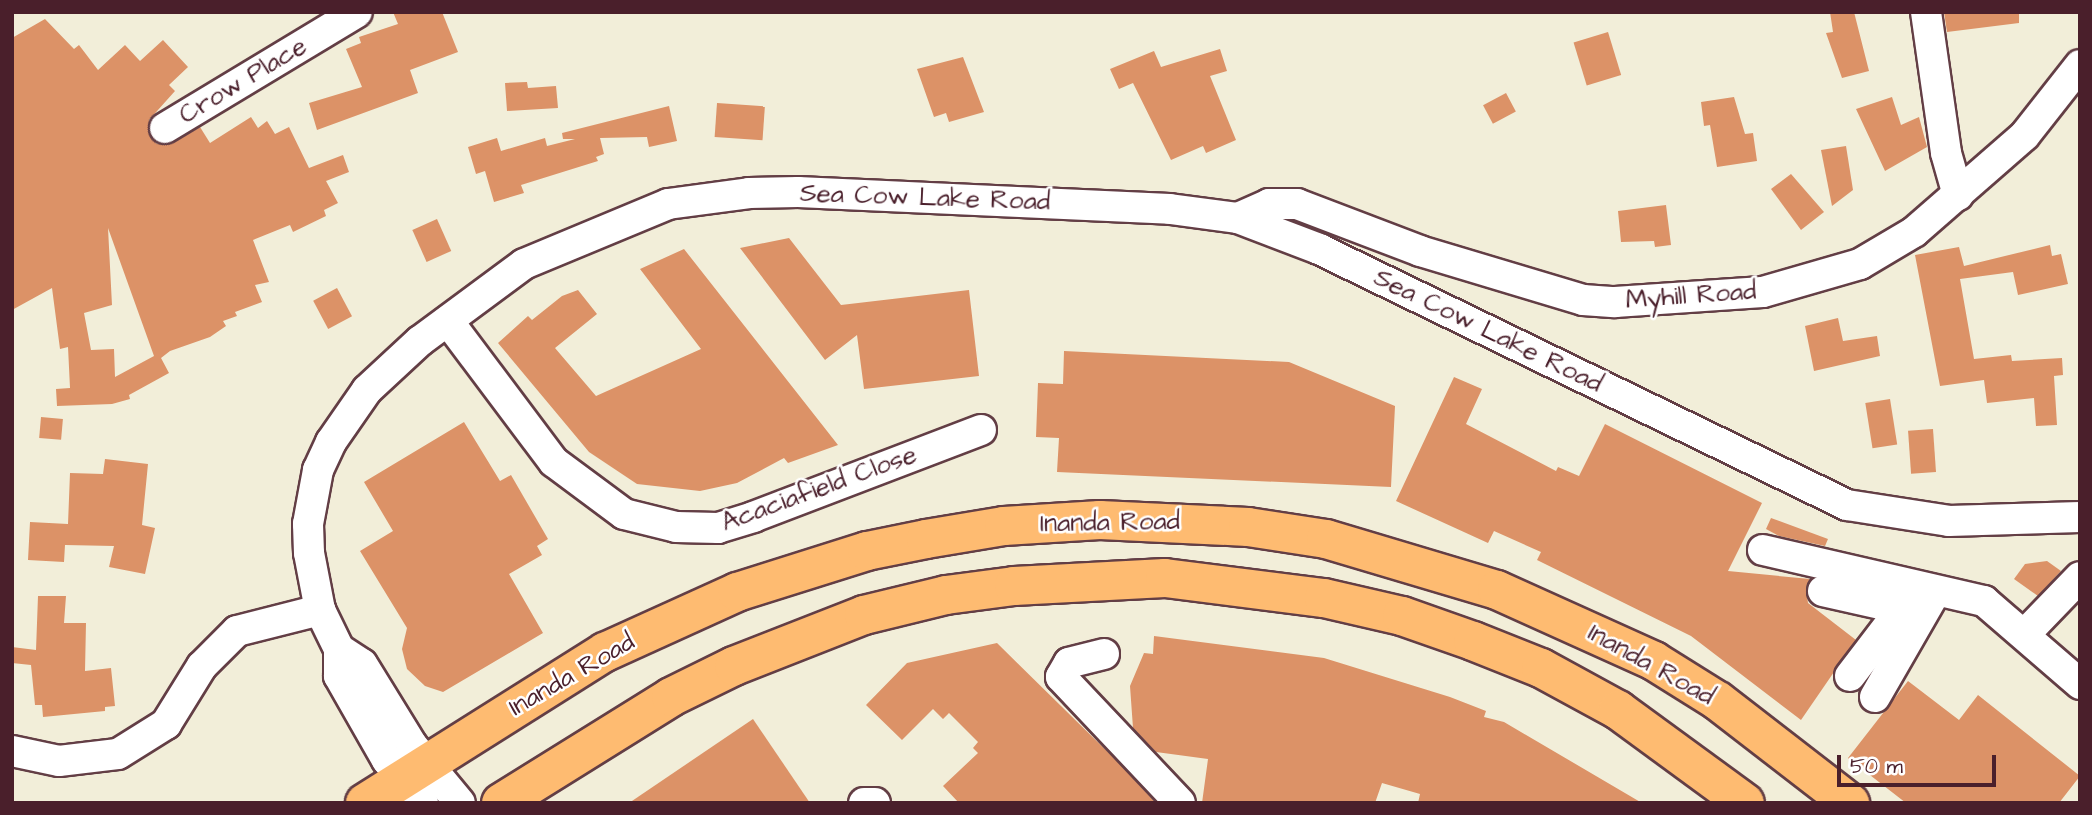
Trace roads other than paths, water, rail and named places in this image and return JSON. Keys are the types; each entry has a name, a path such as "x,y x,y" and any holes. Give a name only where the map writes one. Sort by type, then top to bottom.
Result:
{"main road":[{"name":"Inanda Road","path":"365,803 418,781 605,652 750,587 867,551 978,530 1165,520 1326,539 1497,590 1654,661 1718,701 1850,803"},
{"path":"501,803 671,697 734,666 864,615 946,595 1014,586 1165,578 1324,598 1402,616 1472,641 1541,668 1618,710 1745,803"}],"street":[{"name":"Crow Place","path":"165,128 357,12"},
{"path":"1926,12 1947,153 1958,195"},
{"name":"Myhill Road","path":"1238,218 1269,204 1297,204 1420,251 1552,294 1615,302 1744,295 1833,274 1914,232 2025,135 2080,65"},
{"name":"Sea Cow Lake Road","path":"418,781 362,664 339,649 320,610 311,578 308,524 318,470 331,442 367,390 448,321 524,264 634,215 706,198 798,192 1170,209 1238,218 1320,249 1847,505 1878,513 1949,521 2080,517"},
{"name":"Acaciafield Close","path":"448,321 554,462 624,514 676,527 718,528 753,517 981,430"},
{"path":"1763,550 1918,596"},
{"path":"2018,629 2080,578"},
{"path":"1823,591 1984,601 2080,684"},
{"path":"1850,676 1918,596"},
{"path":"1875,697 1918,596"},
{"path":"12,751 59,761 118,754 166,724 202,666 237,632 320,610"},
{"path":"1104,654 1069,663 1061,677 1180,803"},
{"path":"418,781 460,803"},
{"path":"864,803 875,803"}]}
